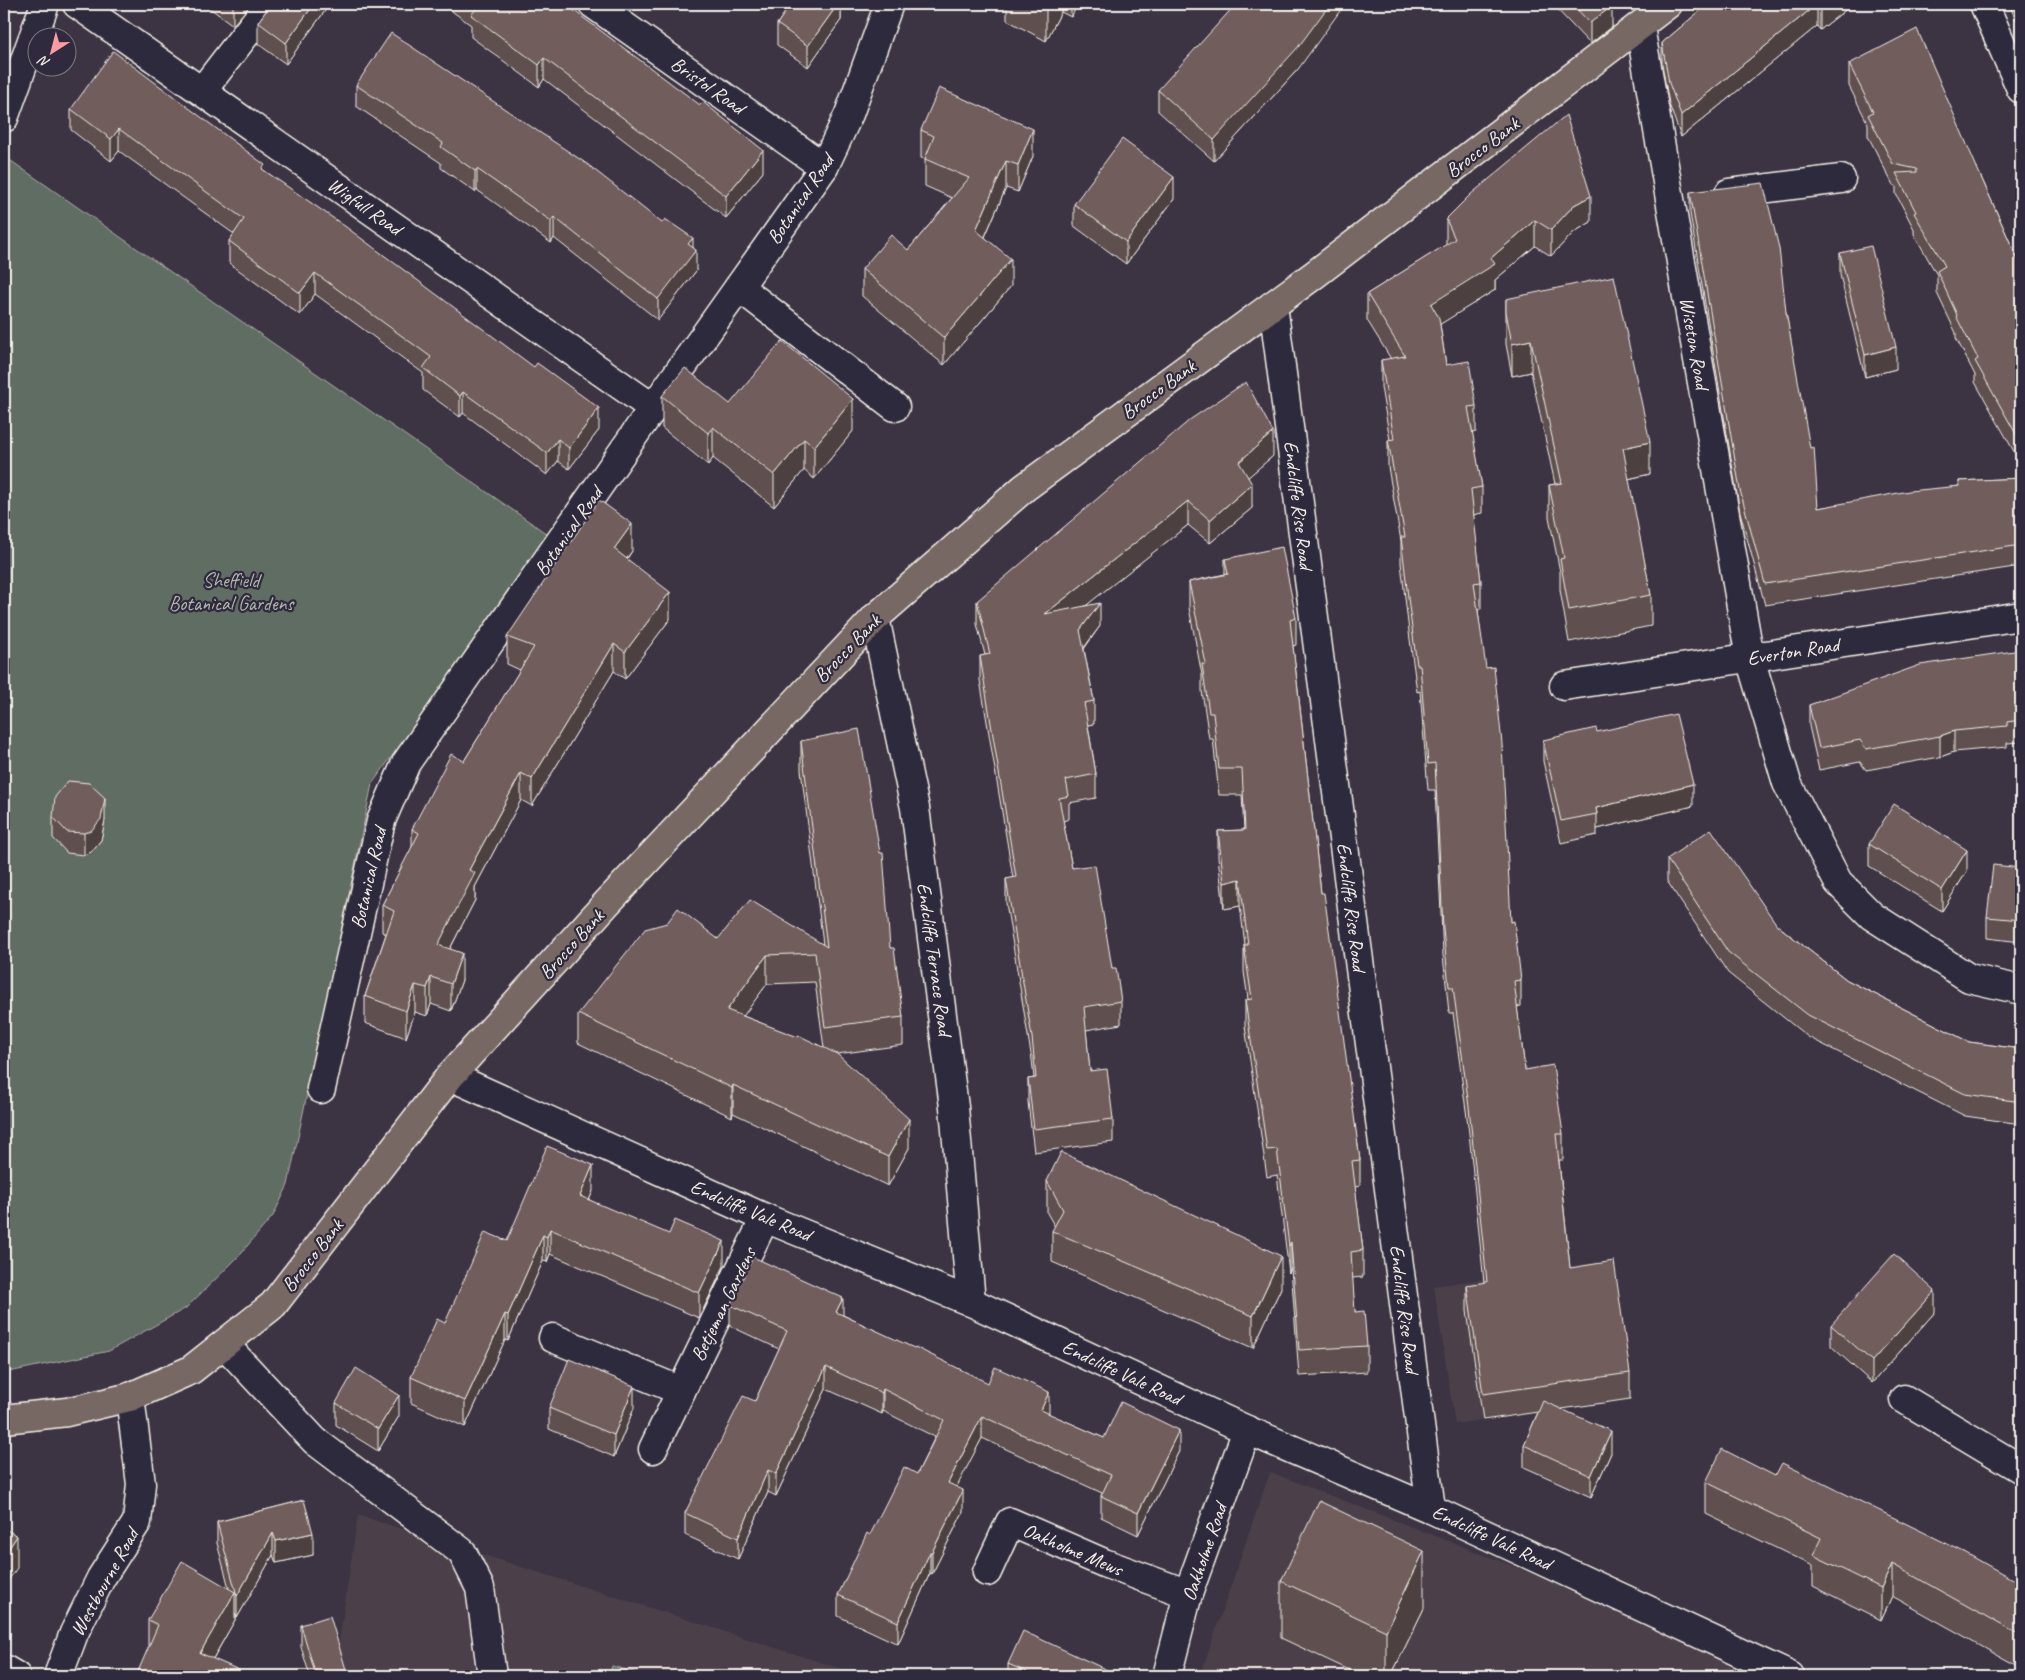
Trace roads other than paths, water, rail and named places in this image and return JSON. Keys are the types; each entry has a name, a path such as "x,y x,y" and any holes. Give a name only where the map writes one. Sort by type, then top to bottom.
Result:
{"main road":[{"name":"Brocco Bank","path":"4,1420 67,1412 130,1397 191,1370 225,1345 273,1305 450,1076 606,904 875,618 1024,488 1273,305 1668,4"}],"street":[{"path":"4,118 45,4"},
{"name":"Wigfull Road","path":"77,4 653,408"},
{"path":"202,91 269,4"},
{"name":"Bristol Road","path":"592,4 824,167"},
{"name":"Botanical Road","path":"321,1088 381,821 406,763 653,408 824,167 849,114 889,4"},
{"path":"1984,4 2021,89"},
{"name":"Wiseton Road","path":"1640,27 1750,658 1787,783 1838,882 1872,916 1969,978 2021,990"},
{"path":"1670,200 1842,180"},
{"path":"739,287 895,407"},
{"name":"Endcliffe Rise Road","path":"1273,305 1431,1509"},
{"name":"Everton Road","path":"1564,686 2021,616"},
{"name":"Endcliffe Terrace Road","path":"875,618 915,808 954,1107 971,1302"},
{"name":"Endcliffe Vale Road","path":"450,1076 765,1218 971,1302 1247,1430 1431,1509 1790,1676"},
{"name":"Betjeman Gardens","path":"653,1449 765,1218"},
{"path":"553,1338 681,1391"},
{"path":"225,1345 315,1441 462,1552 480,1588 492,1676"},
{"name":"Westbourne Road","path":"58,1676 74,1633 102,1578 137,1522 141,1484 130,1397"},
{"path":"1904,1399 2021,1469"},
{"name":"Oakholme Road","path":"1166,1676 1188,1594 1247,1430"},
{"name":"Oakholme Mews","path":"987,1572 1010,1522 1104,1563 1188,1594"},
{"path":"4,1669 16,1676"}],"park label":[{"name":"Sheffield Botanical Gardens","path":"231,592"}]}
